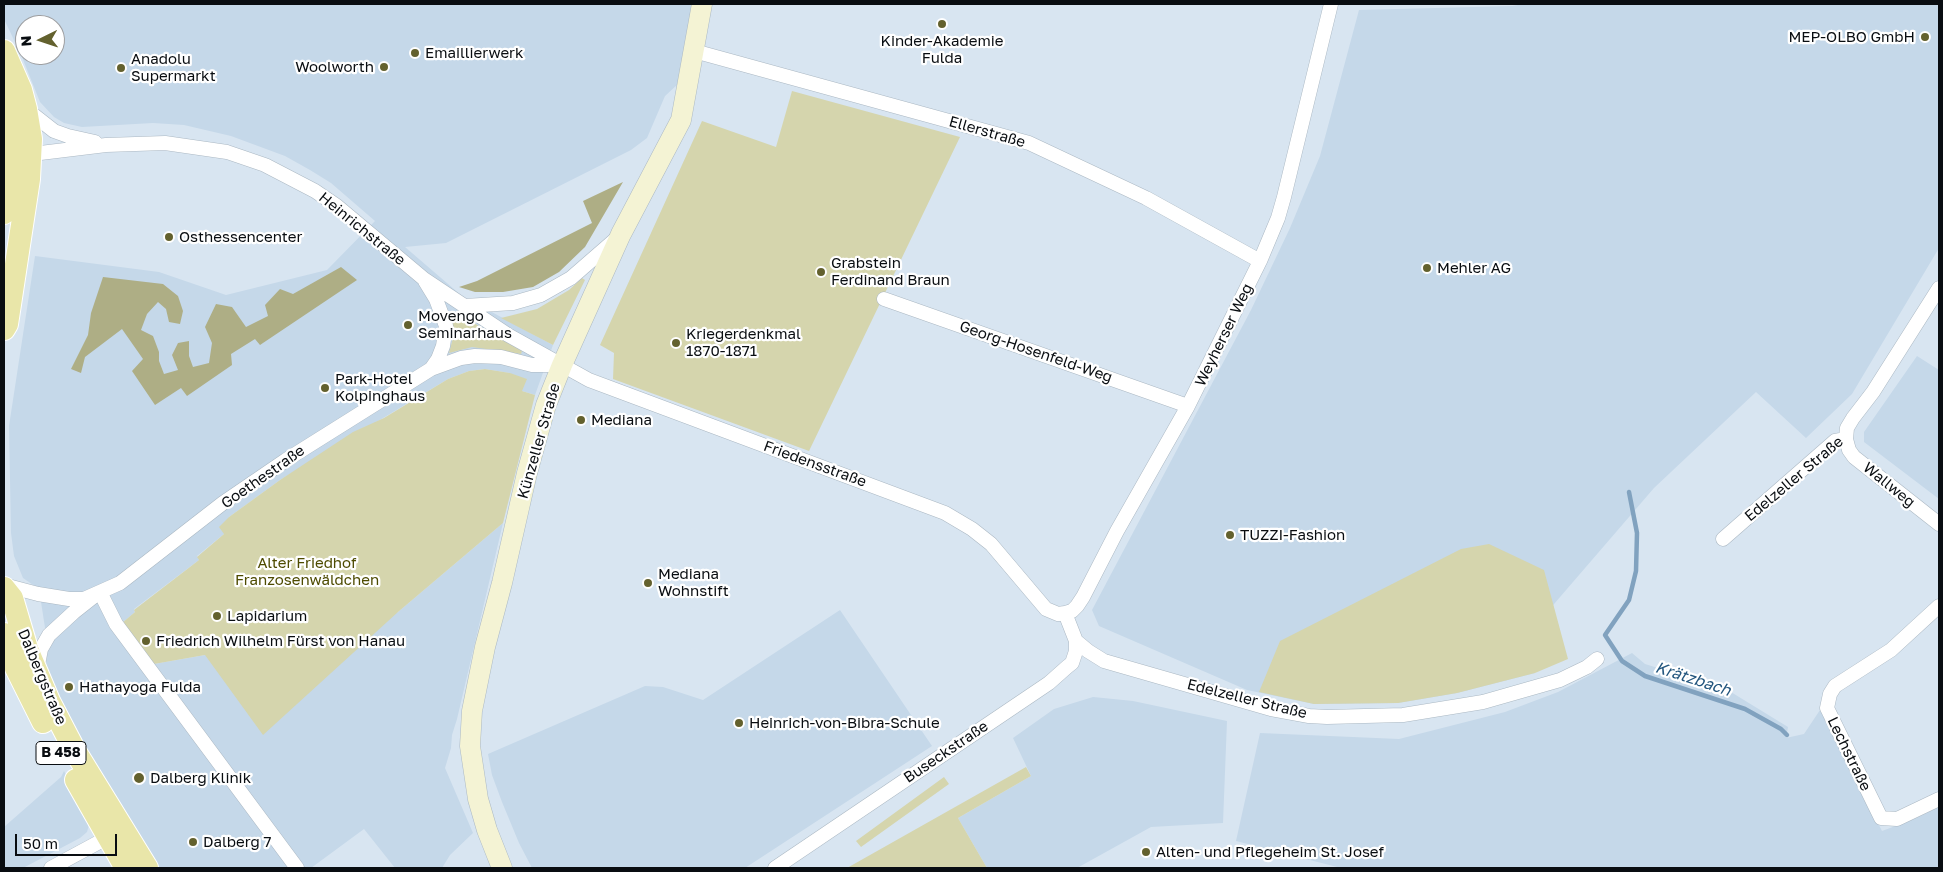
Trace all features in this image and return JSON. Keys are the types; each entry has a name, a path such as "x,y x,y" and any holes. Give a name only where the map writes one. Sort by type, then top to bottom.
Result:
{"main road":[{"name":"Künzeller Straße","path":"502,868 487,830 471,762 471,720 485,647 502,583 527,473 546,405 562,365 622,234 681,120 702,4"},
{"path":"4,51 21,90 31,138 16,156 4,213"},
{"path":"4,90 16,156 29,179 7,324 4,329"},
{"name":"Dalbergstraße","path":"4,587 12,598 27,649 19,669"},
{"name":"Dalbergstraße","path":"4,634 45,726 116,833 147,868"},
{"name":"Dalbergstraße","path":"116,833 126,868"}],"street":[{"name":"Weyherser Weg","path":"1065,613 1072,611 1084,597 1117,531 1188,406 1260,261 1278,218 1284,197 1331,4"},
{"name":"Ellerstraße","path":"694,51 1029,143 1146,198 1260,261"},
{"name":"Heinrichstraße","path":"26,109 54,131 106,145"},
{"name":"Heinrichstraße","path":"16,156 106,145 143,143 190,146 226,152 265,165 315,191 337,206 424,279 508,335 562,365"},
{"path":"464,306 513,303 542,295 571,278 622,234"},
{"path":"424,279 445,318 446,326 443,346 438,359 431,369"},
{"name":"Edelzeller Straße","path":"1723,539 1835,441 1846,439 1847,428 1853,418 1873,392 1939,288"},
{"name":"Georg-Hosenfeld-Weg","path":"884,299 1188,406"},
{"name":"Goethestraße","path":"4,587 58,598 84,599 120,583 223,504 286,460 431,369 461,358 475,356 501,357 532,365 562,365"},
{"name":"Friedensstraße","path":"562,365 590,380 945,513 972,529 991,544 1041,604 1052,612 1065,613"},
{"name":"Wallweg","path":"1846,439 1849,450 1854,456 1939,524"},
{"path":"100,592 116,624 297,868"},
{"name":"Goethestraße","path":"19,669 41,649 49,635 100,592"},
{"name":"Lechstraße","path":"1939,606 1891,650 1835,686 1830,694 1827,708 1881,818 1898,819 1939,799"},
{"path":"1065,613 1076,641"},
{"name":"Edelzeller Straße","path":"1076,641 1104,661 1271,708 1292,713 1327,717 1403,715 1483,702 1560,680 1587,667 1597,659"},
{"name":"Buseckstraße","path":"775,868 1049,683 1072,662 1076,641"},
{"path":"51,868 116,833"}],"shaded area":[{"path":"4,4 693,4 678,84 665,96 647,138 631,150 446,243 405,247 462,296 553,345 535,395 522,391 510,373 485,369 469,371 448,379 280,480 229,517 224,534 197,556 199,560 134,609 135,612 122,623 154,664 205,655 398,612 503,523 445,768 473,833 450,855 442,868 395,868 364,829 311,868 155,868 53,695 46,665 48,647 39,589 23,578 14,556 11,533 9,426 35,256 159,272 226,295 327,270 375,221 331,183 310,170 285,156 231,136 184,125 153,123 82,127 64,123 54,117 40,102 25,65 65,65 65,15 15,15 15,42 4,19"},
{"path":"1524,4 1939,4 1939,248 1852,394 1806,438 1756,392 1654,488 1548,611 1535,673 1457,693 1398,703 1314,704 1247,690 1099,626 1092,610 1251,310 1290,228 1320,156 1359,10 1512,6"},
{"path":"1917,356 1939,370 1939,499 1864,442 1864,432"},
{"name":"Heinrich-von-Bibra-Schule","path":"840,610 932,746 745,868 532,868 502,802 492,775 488,754 645,686 663,687 703,700"},
{"path":"1632,653 1645,664 1726,689 1788,727 1786,738 1804,734 1820,710 1882,831 1939,807 1939,868 1341,868 1236,841 1260,733 1399,739 1505,712 1558,692"},
{"path":"1093,697 1133,701 1227,721 1223,823 1151,827 1077,868 987,868 958,818 1031,776 1013,738 1054,709"},
{"path":"64,771 88,818 87,832 80,838 23,868 4,868 4,827 61,777"}],"green space":[{"path":"792,91 960,137 809,451 613,379 614,353 600,345 702,121 776,147"},
{"path":"623,182 585,247 559,272 533,287 503,292 475,292 459,287 477,281 592,223 583,201"},
{"path":"341,267 357,280 260,345 255,339 231,354 232,365 187,396 181,388 155,405 132,371 143,359 122,329 85,357 81,373 71,369 88,335 91,313 103,277 163,284 178,296 183,311 180,324 169,322 166,309 158,302 147,314 141,330 153,336 164,374 178,370 172,355 178,343 189,341 189,356 193,367 209,363 212,343 205,327 216,304 232,307 246,327 268,316 265,305 280,289 293,294"},
{"path":"582,278 585,280 553,345 501,318 537,309 569,290"},
{"path":"460,315 522,351 521,354 472,347 449,353 453,338 452,321"},
{"name":"Alter Friedhof Franzosenwäldchen","path":"485,369 510,373 527,379 522,391 535,395 503,523 398,612 263,735 205,655 154,664 122,623 135,612 134,610 199,560 197,557 224,534 219,527 229,517 280,480 353,432 384,418 448,379 469,371"},
{"path":"1489,544 1544,570 1568,659 1535,673 1457,693 1398,703 1314,704 1259,692 1280,641 1461,549"},
{"path":"1026,767 1031,776 958,818 987,868 847,868"},
{"path":"944,777 949,784 861,847 856,841"}],"waterway":[{"name":"Krätzbach","path":"1629,492 1637,533 1636,571 1629,600 1605,635 1622,661 1645,676 1745,709 1781,729 1787,735"}],"place":[{"name":"Kinder-Akademie Fulda","path":"942,24"},
{"name":"MEP-OLBO GmbH","path":"1925,37"},
{"name":"Emaillierwerk","path":"415,53"},
{"name":"Woolworth","path":"384,67"},
{"name":"Anadolu Supermarkt","path":"121,68"},
{"name":"Osthessencenter","path":"169,237"},
{"name":"Mehler AG","path":"1427,268"},
{"name":"Grabstein Ferdinand Braun","path":"821,272"},
{"name":"Movengo Seminarhaus","path":"408,325"},
{"name":"Kriegerdenkmal 1870-1871","path":"676,343"},
{"name":"Park-Hotel Kolpinghaus","path":"325,388"},
{"name":"Mediana","path":"581,420"},
{"name":"TUZZI-Fashion","path":"1230,535"},
{"name":"Mediana Wohnstift","path":"648,583"},
{"name":"Lapidarium","path":"217,616"},
{"name":"Friedrich Wilhelm Fürst von Hanau","path":"146,641"},
{"name":"Hathayoga Fulda","path":"69,687"},
{"name":"Heinrich-von-Bibra-Schule","path":"739,723"},
{"name":"Dalberg Klinik","path":"139,778"},
{"name":"Dalberg 7","path":"193,842"},
{"name":"Alten- und Pflegeheim St. Josef","path":"1146,852"}]}
